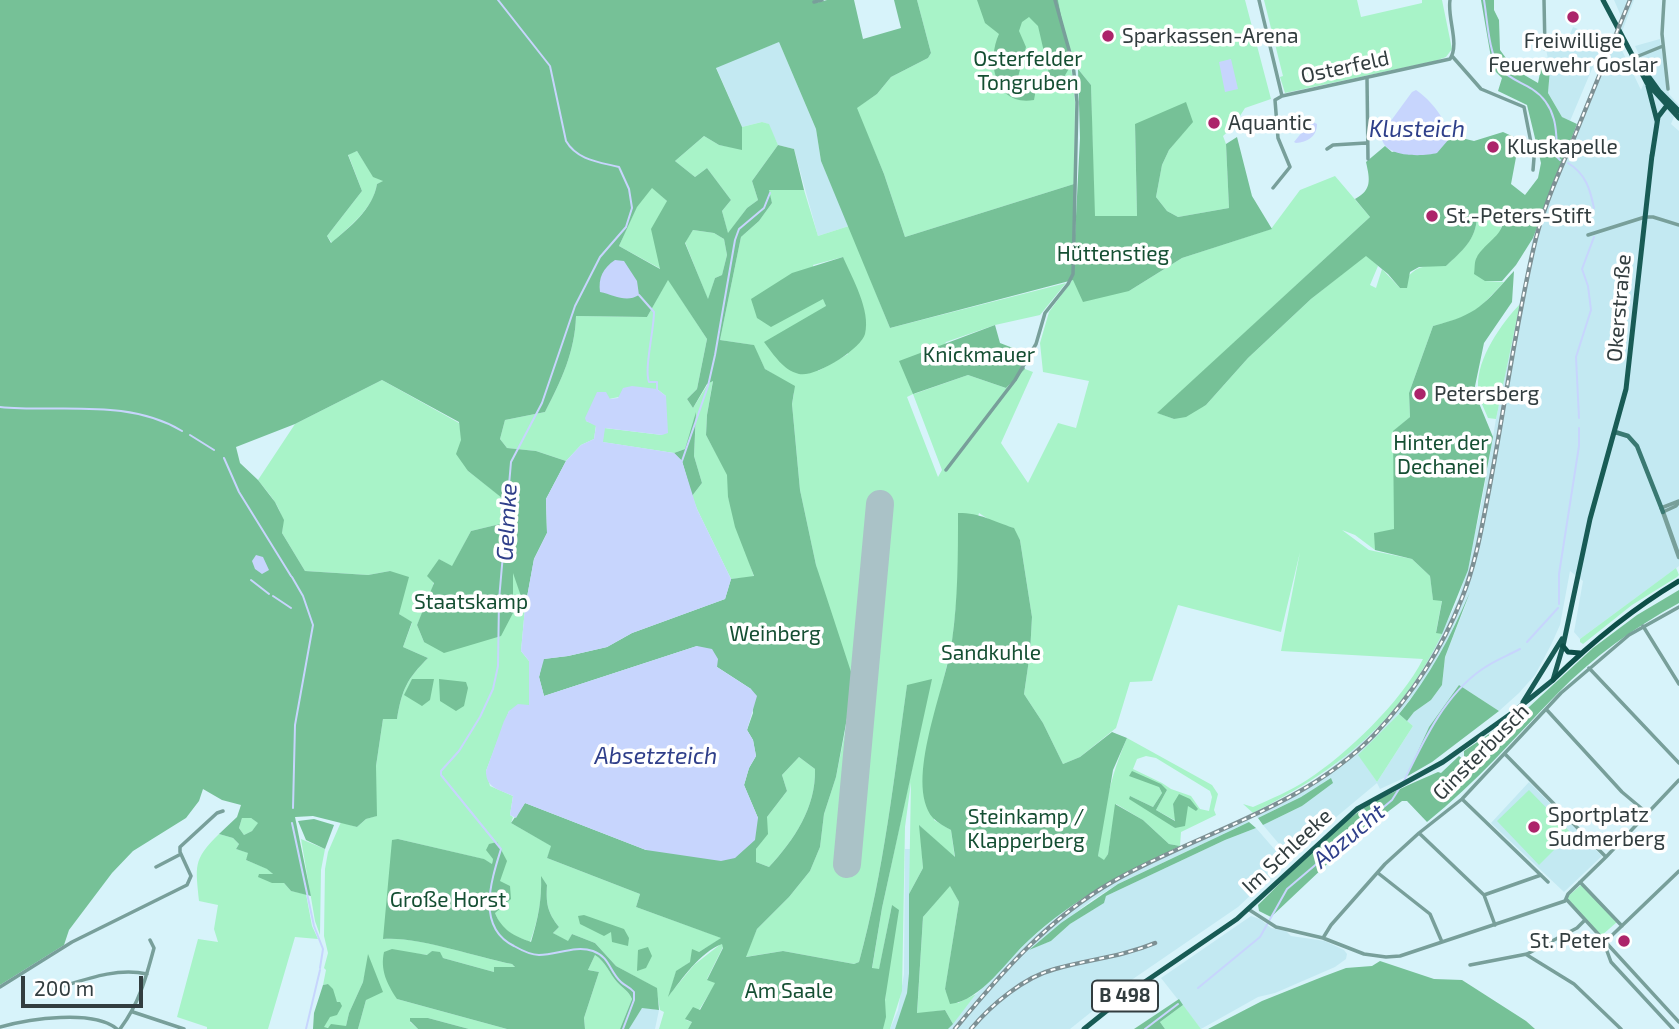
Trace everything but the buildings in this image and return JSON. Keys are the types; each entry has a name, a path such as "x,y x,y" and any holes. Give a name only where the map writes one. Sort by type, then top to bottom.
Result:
{"highway":[{"path":"1553,680 1580,653 1634,609 1678,581"},
{"path":"1563,646 1568,652 1580,653"}],"main road":[{"path":"1604,0 1647,83 1657,122"},
{"path":"1628,45 1649,79 1679,118"},
{"path":"1647,83 1679,111"},
{"name":"Okerstraße","path":"1615,433 1628,376 1650,183 1648,178 1657,122 1669,103"},
{"path":"1615,433 1633,440 1662,510"},
{"name":"Im Schleeke","path":"1084,1029 1130,992 1225,928 1357,809 1443,762 1519,708 1553,680 1563,646 1587,530 1615,433"},
{"name":"Im Schleeke","path":"1519,708 1563,637"}],"street":[{"path":"814,2 822,0"},
{"path":"946,470 994,411 1025,363 1035,344 1045,313 1068,284 1073,269 1077,102 1073,64 1055,0"},
{"name":"Osterfeld","path":"1259,0 1282,96 1446,61 1452,56"},
{"path":"1450,0 1449,16 1454,46 1452,56 1481,89 1526,110 1535,158 1534,170"},
{"path":"1544,0 1545,49"},
{"path":"1664,0 1663,46 1668,89"},
{"path":"1636,57 1663,46"},
{"path":"1367,78 1368,159"},
{"path":"1273,188 1290,167 1278,138 1274,102 1282,96"},
{"path":"1327,149 1333,145 1367,144"},
{"path":"1588,235 1653,216 1679,225"},
{"path":"1679,501 1662,510 1679,557"},
{"name":"Ginsterbusch","path":"1323,938 1331,925 1378,873 1419,833 1462,799 1546,709 1589,668 1643,626 1679,607"},
{"path":"1643,626 1679,684"},
{"path":"1589,668 1679,763"},
{"path":"1546,709 1622,792 1647,813"},
{"path":"1505,754 1606,857"},
{"path":"1567,900 1568,894 1679,780"},
{"path":"1462,799 1548,882"},
{"path":"0,987 72,942 187,885 191,876 180,847 223,811"},
{"path":"1419,833 1484,895 1495,925"},
{"path":"156,867 181,854"},
{"path":"1604,943 1679,871"},
{"path":"1378,873 1433,917 1441,942"},
{"path":"1484,895 1541,875"},
{"path":"1580,882 1622,926"},
{"path":"1248,909 1272,925 1323,938 1364,954 1386,957 1401,956 1567,900"},
{"path":"1567,900 1679,1022"},
{"path":"1470,965 1527,954 1577,928 1585,920"},
{"path":"0,1027 63,1018 93,1020 119,1029 133,1012 142,993 154,948 150,940"},
{"path":"1604,943 1611,962 1673,1029"},
{"path":"1527,954 1574,984 1621,1029"},
{"path":"54,989 116,972 135,971 147,974"},
{"path":"133,1012 184,1029"}],"shaded area":[{"path":"1614,0 1634,0 1618,42 1641,90 1648,73 1635,46 1660,39 1669,94 1679,105 1671,124 1679,131 1679,566 1580,639 1574,632 1583,581 1570,571 1560,625 1535,675 1519,693 1499,711 1459,685 1429,727 1406,777 1380,789 1377,783 1305,843 1291,858 1263,825 1302,806 1331,779 1258,818 1253,813 1300,790 1330,769 1375,730 1397,706 1422,671 1459,598 1480,512 1533,238 1624,11 1624,8 1621,16","holes":["1468,599 1445,657 1442,685 1431,700 1414,712 1407,721 1413,726 1377,782 1359,755 1393,721 1429,675"]},
{"path":"1573,27 1598,37 1603,35 1605,38 1570,121 1562,117 1548,93 1550,69 1546,49 1565,46"},
{"path":"779,42 816,129 821,161 849,226 818,236 794,149 778,145 768,124 762,122 742,127 716,67"},
{"path":"1529,782 1602,856 1564,892 1491,823"},
{"path":"1245,817 1249,822 1118,884 1092,900 1031,948 1051,941 1070,924 1103,903 1106,896 1256,828 1282,858 1281,862 1284,864 1238,907 1130,981 1070,1029 948,1029 976,994 1028,941 1056,917 1123,874"},
{"path":"905,849 910,849 909,973 907,993 898,1023 895,1029 890,1029 898,1010 904,974"},
{"path":"1251,916 1271,928 1286,931 1291,936 1325,941 1344,950 1346,959 1335,967 1275,993 1258,997 1201,1029 1161,978"},
{"path":"642,1007 659,1010 655,1029 629,1029"}],"green space":[{"path":"0,0 814,0 816,3 827,0 854,0 863,39 901,28 894,0 917,0 931,53 928,58 891,77 877,94 857,108 884,174 905,237 1074,184 1074,255 1080,138 1078,69 1091,85 1095,216 1137,216 1135,124 1186,102 1193,122 1169,150 1162,165 1156,197 1167,211 1178,217 1229,208 1226,144 1237,137 1252,196 1272,229 1182,258 1129,291 1083,302 1073,280 890,328 821,161 816,129 779,42 716,68 742,127 742,150 719,145 704,136 675,161 695,177 707,168 731,200 722,211 728,233 747,208 758,200 752,181 778,145 794,149 804,190 769,190 772,203 759,221 741,237 720,340 754,345 765,369 795,386 792,404 800,490 816,565 854,681 836,777 824,814 820,847 810,871 757,929 746,957 783,951 854,964 859,962 882,859 907,685 932,679 882,908 872,968 879,969 892,905 899,910 883,1029 688,1029 692,1022 685,1019 693,1007 700,1010 715,983 707,980 723,948 722,944 706,953 668,997 676,971 690,962 692,949 699,952 721,938 636,907 640,894 547,858 551,846 511,823 525,803 646,850 758,818 744,785 756,756 753,740 747,730 753,713 751,689 717,667 697,646 544,696 539,677 543,659 607,647 632,633 725,599 731,579 754,576 735,527 728,497 727,475 706,435 713,381 707,384 693,408 687,399 697,389 707,339 668,280 647,317 576,316 570,354 545,412 505,420 500,439 507,448 536,451 566,461 546,499 547,533 534,559 525,608 513,573 513,613 501,636 444,653 424,642 417,625 434,583 427,576 439,559 452,566 471,531 500,524 502,498 468,471 456,454 461,440 459,422 382,380 295,424 236,447 240,463 275,502 284,520 282,533 305,571 368,575 390,571 409,577 399,614 412,622 403,647 428,658 407,685 397,719 383,719 376,766 377,816 366,819 357,827 313,816 295,817 311,896 291,891 284,883 272,883 258,877 259,874 273,874 246,860 248,853 236,849 239,844 233,838 219,834 237,817 241,805 222,800 203,789 199,801 186,818 133,851 112,873 69,930 64,945 0,985","holes":["357,151 373,177 383,181 377,184 371,202 360,217 331,243 327,236 362,191 348,155","652,188 667,201 651,229 660,269 619,246 637,207","693,230 714,233 724,239 727,255 722,275 715,278 708,299 685,243","799,757 815,769 812,797 795,834 769,867 756,862 756,849 768,834 767,817 787,791 782,775","242,818 251,818 258,823 252,831 244,835 239,828"]},
{"name":"Osterfelder Tongruben","path":"917,0 1051,0 1071,65 1058,0 1245,0 1271,99 1245,108 1233,127 1223,136 1226,144 1229,208 1178,217 1167,211 1156,197 1162,165 1169,150 1192,122 1135,124 1137,216 1094,216 1091,85 1078,69 1071,66 1075,102 1074,184 905,237 884,174 856,108 877,94 891,77 928,58 931,53"},
{"path":"977,0 1058,0 1071,65 1060,84 1050,78 1038,26 1029,17 1022,22 1019,31 1026,47 1017,81 1036,89 1034,100 1010,97 1002,90 994,69 995,45 999,34 985,23"},
{"path":"1264,0 1357,0 1361,17 1422,3 1422,0 1442,0 1452,49 1446,57 1435,61 1285,93"},
{"path":"1481,0 1494,0 1494,10 1499,20 1500,50 1514,69 1538,83 1541,68 1550,69 1548,93 1562,117 1577,124 1533,238 1516,265 1502,281 1485,281 1474,274 1477,257 1502,227 1502,221 1487,208 1477,217 1471,239 1446,266 1419,267 1410,272 1407,288 1400,288 1366,256 1311,299 1248,358 1206,405 1186,417 1174,419 1157,413 1370,217 1355,199 1367,188 1366,162 1385,146 1392,152 1449,139 1449,135 1474,141 1503,132 1514,137 1517,152 1511,184 1525,195 1538,178 1541,163 1527,105 1498,91 1502,78 1493,69"},
{"path":"762,122 769,124 778,145 752,181 758,200 747,208 728,234 722,211 731,200 707,168 695,177 675,161 704,136 719,145 742,149 742,127"},
{"path":"357,151 373,176 384,181 377,184 365,210 332,243 327,236 362,191 348,154"},
{"path":"1335,176 1370,217 1158,413 1174,419 1206,405 1248,358 1311,299 1366,255 1378,266 1370,285 1376,288 1382,269 1400,288 1418,268 1446,266 1467,244 1474,232 1477,217 1487,208 1500,219 1499,240 1485,281 1504,282 1473,312 1433,326 1409,393 1410,417 1394,431 1394,530 1375,533 1375,550 1355,535 1342,530 1369,550 1412,559 1430,576 1433,599 1442,600 1436,632 1442,634 1407,693 1364,740 1313,779 1253,813 1243,804 1253,807 1287,791 1339,756 1372,726 1402,692 1423,659 1281,651 1300,552 1281,632 1178,605 1152,681 1130,682 1116,728 1080,757 1063,764 1043,723 1024,694 1032,617 1020,540 1013,528 991,521 979,513 957,596 952,644 940,694 934,820 951,830 955,859 920,826 923,868 909,894 911,782 905,827 902,991 890,1029 883,1029 892,905 879,970 872,969 882,908 931,680 907,686 882,859 859,962 854,964 783,951 745,957 757,929 810,871 820,847 824,814 836,777 850,707 800,490 792,404 794,393 786,382 765,369 753,345 720,340 741,237 759,221 772,203 768,190 804,190 818,236 849,226 890,328 1066,283 1040,315 995,325 946,342 914,394 968,375 1006,388 1025,369 1033,372 1001,443 1028,483 1058,423 1076,428 1089,381 1043,372 1040,343 1049,312 1073,279 1129,291 1182,258 1271,229 1300,190","holes":["843,257 848,354 818,371 826,306 813,265","913,394 942,470 938,477 907,397"]},
{"path":"652,187 667,201 661,269 619,246 637,206"},
{"path":"693,230 714,233 724,239 727,255 722,275 715,278 708,300 685,242"},
{"path":"843,257 863,305 865,334 847,354 826,367 806,374 793,372 779,361 764,342 826,306 823,299 771,327 757,318 751,299 792,273"},
{"name":"Hinter der Dechanei","path":"1514,271 1512,302 1484,343 1474,391 1493,437 1468,570 1442,634 1436,633 1442,601 1433,600 1430,576 1412,559 1375,550 1374,533 1394,529 1393,431 1410,417 1409,393 1433,326 1461,317 1479,307"},
{"path":"668,279 707,339 697,389 687,399 693,408 713,380 706,435 728,475 728,497 754,577 731,579 692,496 702,483 694,456 696,416 685,449 674,453 602,442 604,428 662,435 666,396 657,389 609,399 586,421 596,425 594,439 581,445 566,461 536,451 507,448 500,439 505,420 545,412 570,354 576,316 647,317"},
{"path":"1520,304 1496,419 1488,418 1478,391 1481,365 1498,331"},
{"name":"Knickmauer","path":"995,325 1000,343 1018,350 1025,369 1006,388 968,375 913,394 899,361"},
{"path":"382,380 459,423 468,471 503,498 500,524 471,531 452,567 439,559 431,594 417,625 424,642 513,570 525,608 521,651 529,661 529,705 509,711 486,771 490,786 513,796 511,823 552,846 547,858 640,894 636,907 722,938 699,952 676,972 669,995 694,965 722,943 723,947 707,979 716,983 699,1010 686,1020 692,1022 688,1029 659,1029 664,1012 660,1010 656,988 616,966 595,943 572,934 568,942 553,933 559,927 550,912 547,885 541,877 539,910 530,942 501,926 495,913 500,881 493,859 492,864 483,859 398,839 384,939 430,944 512,964 515,967 494,968 494,972 443,958 432,951 428,955 410,953 397,999 507,1029 469,1029 428,1018 410,1022 418,1029 358,1029 366,1000 369,956 363,982 346,1026 323,1028 337,1002 328,984 323,985 328,953 324,936 325,869 328,852 341,822 357,827 366,819 376,816 376,766 383,719 397,719 407,685 428,658 403,647 412,623 399,614 390,571 368,575 305,571 282,533 280,511 258,480 295,424"},
{"path":"696,412 694,456 702,483 692,496 682,461 674,453 685,449"},
{"name":"Steinkamp / Klapperberg","path":"958,513 980,516 1014,528 1020,540 1032,617 1024,694 1043,723 1063,764 1080,757 1112,732 1127,738 1113,770 1098,856 1104,860 1108,854 1115,804 1143,820 1169,844 1180,846 1120,876 1082,899 1029,940 983,988 972,996 950,1004 945,989 959,902 950,886 923,917 917,1013 945,1010 953,1024 948,1029 895,1029 907,993 909,894 923,868 919,825 955,857 951,830 933,818 925,802 923,781 929,732 952,641 957,593"},
{"path":"1676,568 1679,575 1677,577 1632,605 1583,644 1580,642 1580,639"},
{"path":"1679,590 1679,603 1646,622 1585,667 1479,776 1427,822 1407,801 1402,801 1360,833 1271,917 1259,911 1258,905 1344,823 1386,796 1441,773 1459,756 1464,760 1464,751 1529,707 1593,648 1637,615"},
{"path":"1470,592 1445,657 1442,685 1431,700 1414,712 1407,721 1399,714 1439,655"},
{"path":"412,679 434,679 430,700 422,706 404,695"},
{"path":"439,679 466,682 468,688 464,706 456,711 440,701"},
{"path":"1459,685 1499,711 1432,762 1406,777 1429,727"},
{"path":"1399,714 1413,726 1377,782 1358,755"},
{"path":"1127,738 1212,785 1218,794 1214,810 1216,815 1181,832 1180,846 1169,844 1143,820 1116,804 1108,854 1104,861 1098,856 1102,825","holes":["1146,756 1156,758 1210,791 1212,797 1209,811 1200,809 1191,796 1133,769 1137,759","1130,776 1167,790 1156,810 1176,821 1173,804 1190,799 1175,828 1130,796 1153,807 1162,793 1159,787"]},
{"path":"799,757 815,769 812,797 795,834 769,867 756,862 756,849 767,834 767,817 787,791 782,775"},
{"path":"1132,771 1161,784 1167,790 1156,810 1175,821 1173,804 1179,794 1190,799 1198,809 1196,811 1188,806 1185,826 1175,828 1129,799 1130,796 1153,807 1162,793 1159,787 1129,776"},
{"path":"1331,778 1333,783 1302,806 1263,825 1258,818 1301,797"},
{"name":"Sportplatz Sudmerberg","path":"1529,790 1571,833 1539,865 1497,821"},
{"path":"242,818 251,818 259,823 244,835 239,828"},
{"path":"314,819 334,825 325,849 306,840 298,821"},
{"path":"1249,822 1256,828 1106,896 1104,903 1070,924 1051,941 1029,950 1061,923 1118,884"},
{"path":"219,834 233,838 239,844 236,849 249,853 246,860 268,869 274,875 272,883 284,883 291,891 306,894 312,926 318,939 295,937 268,1029 207,1029 177,1017 198,939 218,942 214,929 218,905 199,901 197,872 204,851"},
{"path":"301,839 325,849 321,870 320,935 315,921"},
{"name":"Große Horst","path":"398,839 484,859 492,864 493,859 486,850 489,844 497,842 507,861 500,881 510,886 511,899 495,913 505,928 531,942 539,909 541,876 547,885 550,912 559,927 553,933 568,941 572,934 595,943 616,966 657,988 659,1010 642,1008 629,1029 620,1029 632,999 595,955 588,970 599,972 584,1018 585,1029 507,1029 397,999 387,982 383,965 384,952 392,949 427,955 432,951 440,952 443,958 494,972 494,967 515,967 512,964 429,944 383,939 392,840"},
{"path":"1582,884 1617,922 1601,936 1566,898"},
{"path":"950,885 959,902 945,990 958,1003 976,994 953,1024 945,1010 917,1014 923,917"},
{"path":"584,915 624,929 629,938 628,946 612,942 611,932 604,936 580,924 578,916"},
{"path":"648,947 652,956 646,968 637,971 638,950"},
{"name":"Große Horst","path":"368,954 383,992 366,1000 358,1029 313,1029 314,1013 323,985 328,984 342,1006 324,1027 328,1028 331,1024 346,1026 363,982"},
{"path":"595,955 632,999 620,1029 585,1029 584,1018 599,972 588,970"},
{"path":"1380,961 1434,979 1462,980 1535,1029 1208,1029 1262,1001 1322,977 1346,968 1372,966"},
{"path":"1179,999 1183,1005 1160,1022 1165,1029 1134,1029"},
{"path":"1183,1005 1201,1029 1165,1029 1160,1022"},
{"path":"410,1018 428,1018 469,1029 418,1029"}],"water":[{"path":"1231,59 1238,89 1225,92 1219,62"},
{"name":"Klusteich","path":"1416,90 1427,99 1446,125 1449,139 1437,153 1402,154 1387,147 1383,141 1382,133"},
{"path":"1311,121 1317,124 1317,129 1311,138 1294,142"},
{"path":"615,260 624,261 637,281 639,295 625,298 600,292 602,274"},
{"name":"Absetzteich","path":"632,386 657,389 666,396 668,433 662,435 605,428 603,442 674,453 682,461 697,509 731,579 725,599 632,633 607,647 544,659 539,677 544,696 697,646 712,649 718,659 717,667 751,689 757,696 747,730 753,740 756,756 744,785 758,818 755,840 735,858 721,861 646,850 525,803 516,818 510,815 513,796 491,785 487,777 486,771 509,711 518,704 529,705 529,661 521,651 534,559 547,533 546,499 566,461 581,445 594,439 596,426 585,418 597,392 606,392 610,399 618,398 623,388"},
{"path":"256,555 263,557 269,570 262,574 255,569 252,561"}],"waterway":[{"name":"Gelmke","path":"498,0 550,66 566,141 582,156 619,167 629,189 632,208 626,227 600,257 575,306 542,403 511,462 499,600 498,666 493,689 480,717 459,751 441,771 441,775 501,849 493,875 490,902 491,915 502,938 533,954 546,955 586,949 603,957 617,978 634,992 634,1000 623,1029"},
{"name":"Abzucht","path":"1484,0 1496,62 1507,75 1532,89 1546,103 1554,119 1557,157 1560,160"},
{"name":"Abzucht","path":"1568,163 1586,182 1594,208"},
{"path":"682,461 708,386 735,240 739,229 764,208 770,193"},
{"name":"Abzucht","path":"1579,418 1576,357 1591,310 1588,286 1582,269 1594,237"},
{"path":"639,295 654,312 648,376 649,382 657,382 657,389"},
{"path":"0,407 116,410 139,414 182,431"},
{"name":"Abzucht","path":"1559,604 1559,574 1579,446 1579,428"},
{"path":"190,435 214,450"},
{"path":"224,458 239,492 291,576"},
{"path":"292,577 303,596 313,625 295,725 293,808"},
{"path":"251,580 269,594"},
{"path":"273,596 291,608"},
{"name":"Abzucht","path":"1527,642 1558,608"},
{"name":"Abzucht","path":"1404,781 1436,721 1456,693 1486,667 1520,649"},
{"name":"Abzucht","path":"1198,988 1260,937 1287,889 1392,800 1399,789"},
{"path":"292,823 314,926 323,949 320,968"},
{"path":"306,1029 320,970"},
{"name":"Abzucht","path":"1145,1029 1178,1004"}],"runway":[{"path":"847,864 880,504"}],"railway":[{"path":"955,1029 1008,967 1067,913 1112,882 1145,864 1249,818 1315,782 1346,761 1374,735 1425,671 1454,617 1475,558 1522,300 1540,225 1630,0"},
{"path":"971,1029 1009,993 1032,978 1155,943"}],"place":[{"name":"Freiwillige Feuerwehr Goslar","path":"1573,17"},
{"name":"Sparkassen-Arena","path":"1108,36"},
{"name":"Aquantic","path":"1214,123"},
{"name":"Kluskapelle","path":"1493,147"},
{"name":"St.-Peters-Stift","path":"1432,216"},
{"name":"Petersberg","path":"1420,394"},
{"name":"Sportplatz Sudmerberg","path":"1534,827"},
{"name":"St. Peter","path":"1624,941"}],"park label":[{"name":"Hüttenstieg","path":"1113,254"},
{"name":"Staatskamp","path":"471,602"},
{"name":"Weinberg","path":"775,634"},
{"name":"Sandkuhle","path":"991,653"},
{"name":"Am Saale","path":"789,991"}]}
